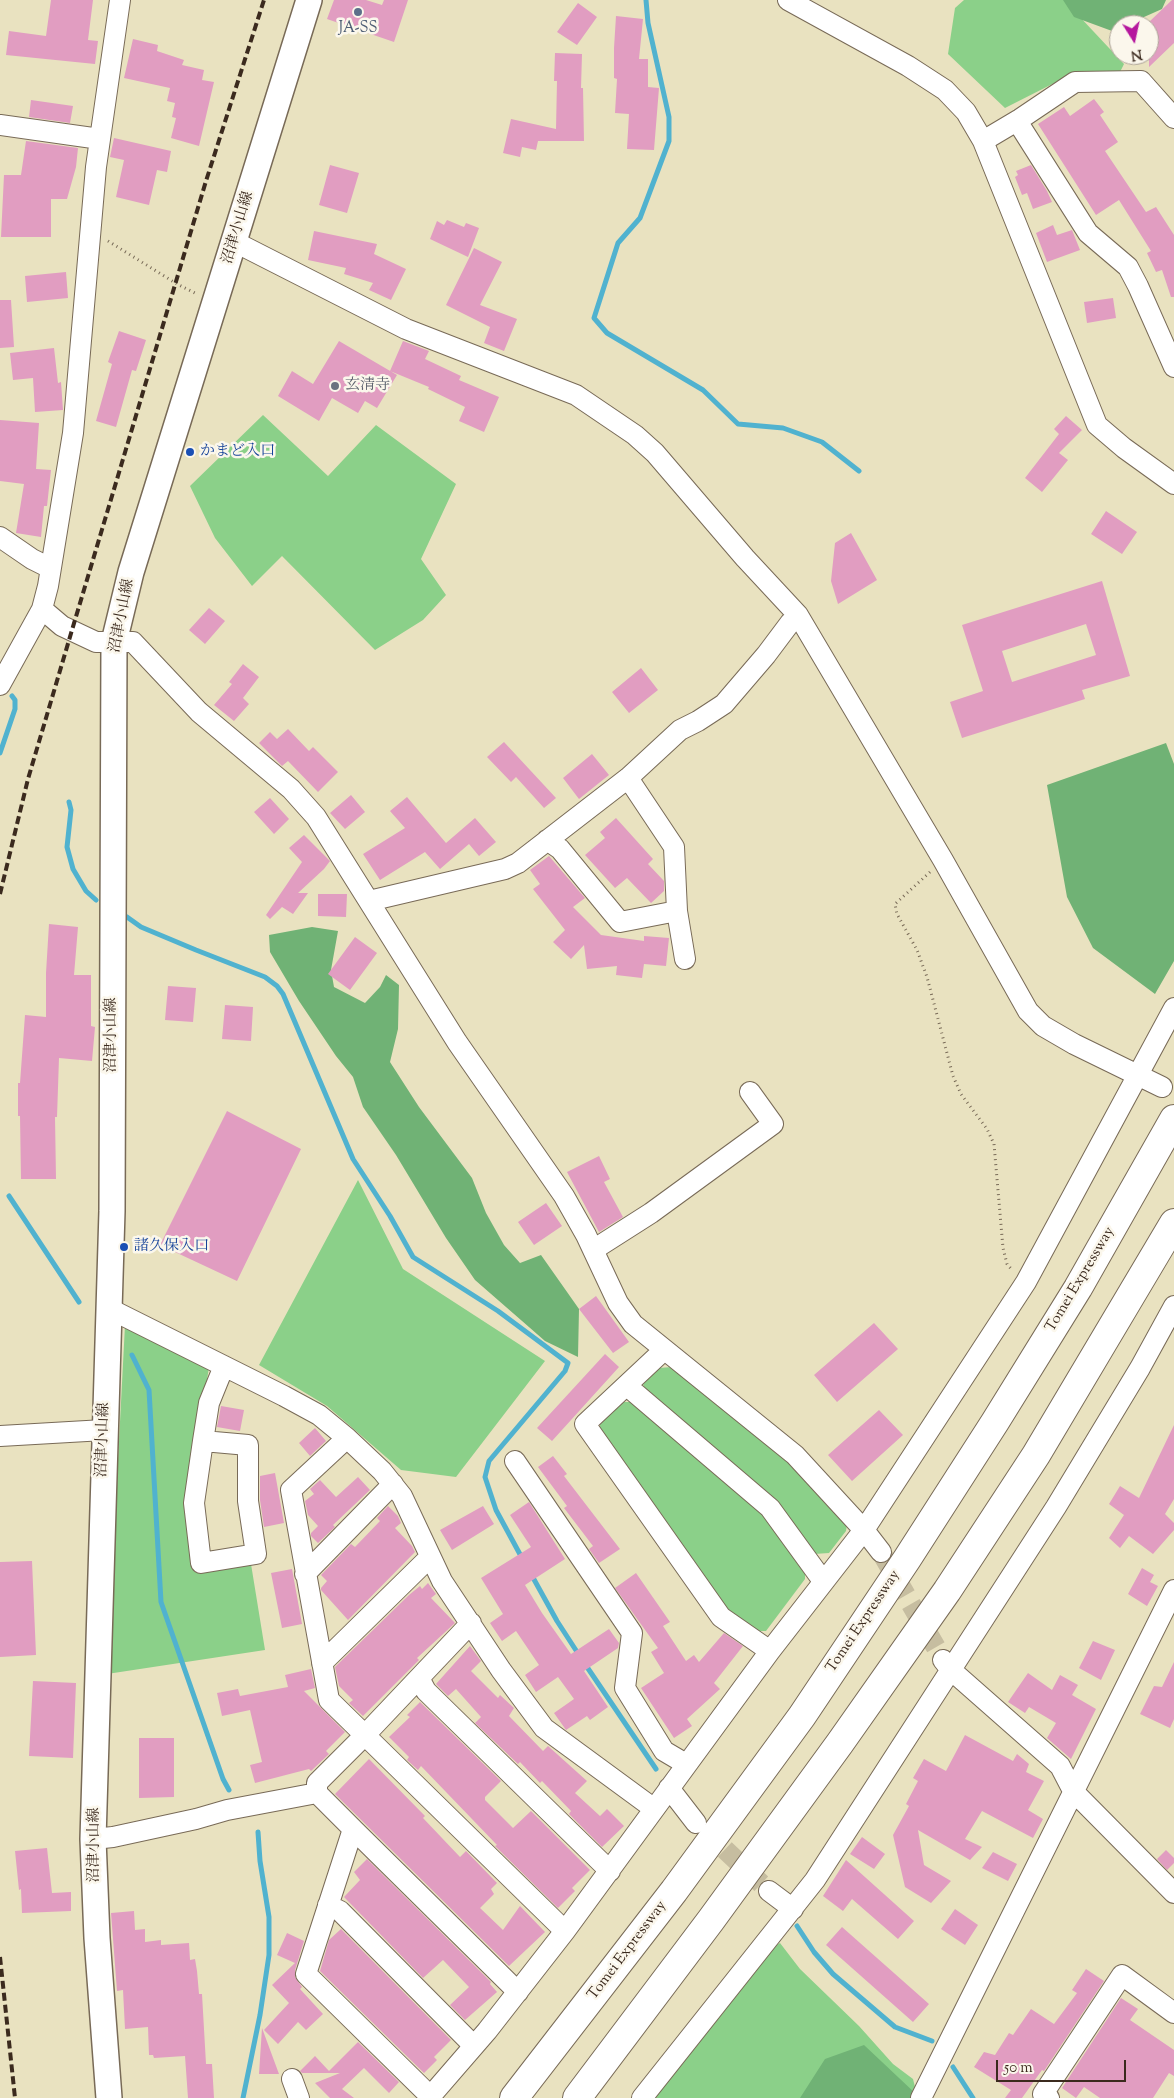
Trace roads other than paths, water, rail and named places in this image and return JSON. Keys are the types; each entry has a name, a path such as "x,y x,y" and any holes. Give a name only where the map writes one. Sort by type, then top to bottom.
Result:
{"highway":[{"name":"Tomei Expressway","path":"514,2098 674,1891 813,1699 995,1422 1078,1288 1174,1119"},
{"path":"576,2098 805,1792 947,1591 1036,1455 1174,1223"}],"main road":[{"name":"沼津小山線","path":"109,2098 97,1938 94,1839 104,1430 112,1212 114,642 131,572 310,0"}],"street":[{"path":"0,685 42,609 50,568 73,433 90,230 100,139 120,0"},
{"path":"788,0 908,66 945,90 966,112 983,140 1098,425 1124,448 1174,484"},
{"path":"983,140 1017,121 1075,82 1140,81 1174,118"},
{"path":"1017,121 1088,233 1128,267 1174,367"},
{"path":"0,125 100,139"},
{"path":"235,242 406,329 576,394 635,435 655,453 798,615 943,860 1028,1011 1043,1026 1074,1044 1162,1087"},
{"path":"0,537 50,568"},
{"path":"42,609 62,626 96,642 132,642 199,712 291,789 316,817 456,1042 564,1196 594,1250 618,1303 633,1324 795,1455 864,1530 881,1552"},
{"path":"369,901 505,869 518,863 628,778 680,730 724,704 798,615"},
{"path":"628,778 674,847 677,911 685,959"},
{"path":"547,840 560,849 620,922 677,911"},
{"path":"353,1829 306,1974 429,2097 474,2046 565,1931 610,1871 653,1808 770,1651 864,1530 1026,1282 1174,1008"},
{"path":"594,1250 651,1214 773,1124 750,1092"},
{"path":"642,2098 793,1909 820,1872 946,1664 1056,1507 1140,1368 1174,1306"},
{"path":"108,1308 320,1415 347,1438 382,1471 402,1496 442,1581 501,1670 544,1728 653,1808"},
{"path":"664,1350 585,1424 722,1617 770,1651"},
{"path":"203,1441 248,1445 248,1501 256,1554 201,1563 194,1503 203,1441 209,1402 224,1366"},
{"path":"627,1386 770,1508 824,1581"},
{"path":"0,1436 104,1430"},
{"path":"347,1438 291,1490 329,1700 565,1931"},
{"path":"515,1461 632,1633 625,1688 664,1751 686,1764"},
{"path":"305,1574 393,1484"},
{"path":"322,1663 430,1557"},
{"path":"921,2098 1174,1590"},
{"path":"317,1793 318,1783 471,1623"},
{"path":"946,1664 1060,1766 1073,1791 1174,1893"},
{"path":"418,1678 426,1691 610,1871"},
{"path":"668,1788 696,1823"},
{"path":"94,1839 113,1837 227,1810 317,1793"},
{"path":"317,1793 518,1992"},
{"path":"769,1891 793,1909"},
{"path":"328,1905 340,1911 474,2046"},
{"path":"1049,2098 1043,2094 1122,1975 1174,2013"},
{"path":"292,2079 299,2098"}],"waterway":[{"path":"646,0 648,23 669,117 669,141 640,218 618,243 594,318 607,333 703,390 738,424 783,428 822,442 859,471"},
{"path":"0,753 15,709 15,700 12,696"},
{"path":"69,802 71,810 67,847 73,869 86,891 96,900"},
{"path":"127,917 141,927 265,977 277,986 283,994 353,1159 390,1216 413,1257 498,1311 568,1363 565,1371 489,1461 485,1477 496,1510 522,1558"},
{"path":"9,1196 79,1302"},
{"path":"132,1355 149,1390 161,1602 223,1779 229,1790"},
{"path":"531,1574 557,1621 579,1655"},
{"path":"585,1664 656,1769"},
{"path":"243,2098 260,2015 269,1955 269,1917 260,1861 258,1832"},
{"path":"797,1926 814,1952 833,1974 895,2027 932,2041"},
{"path":"953,2067 973,2098"}],"tunnel":[{"path":"881,1552 942,1658"},
{"path":"703,1829 769,1891"}],"railway":[{"path":"0,894 28,779 206,181 264,0"},
{"path":"0,1957 15,2098"}],"place":[{"name":"JA-SS","path":"358,12"},
{"name":"玄清寺","path":"335,386"},
{"name":"かまど入口","path":"190,452"},
{"name":"諸久保入口","path":"124,1247"}]}
